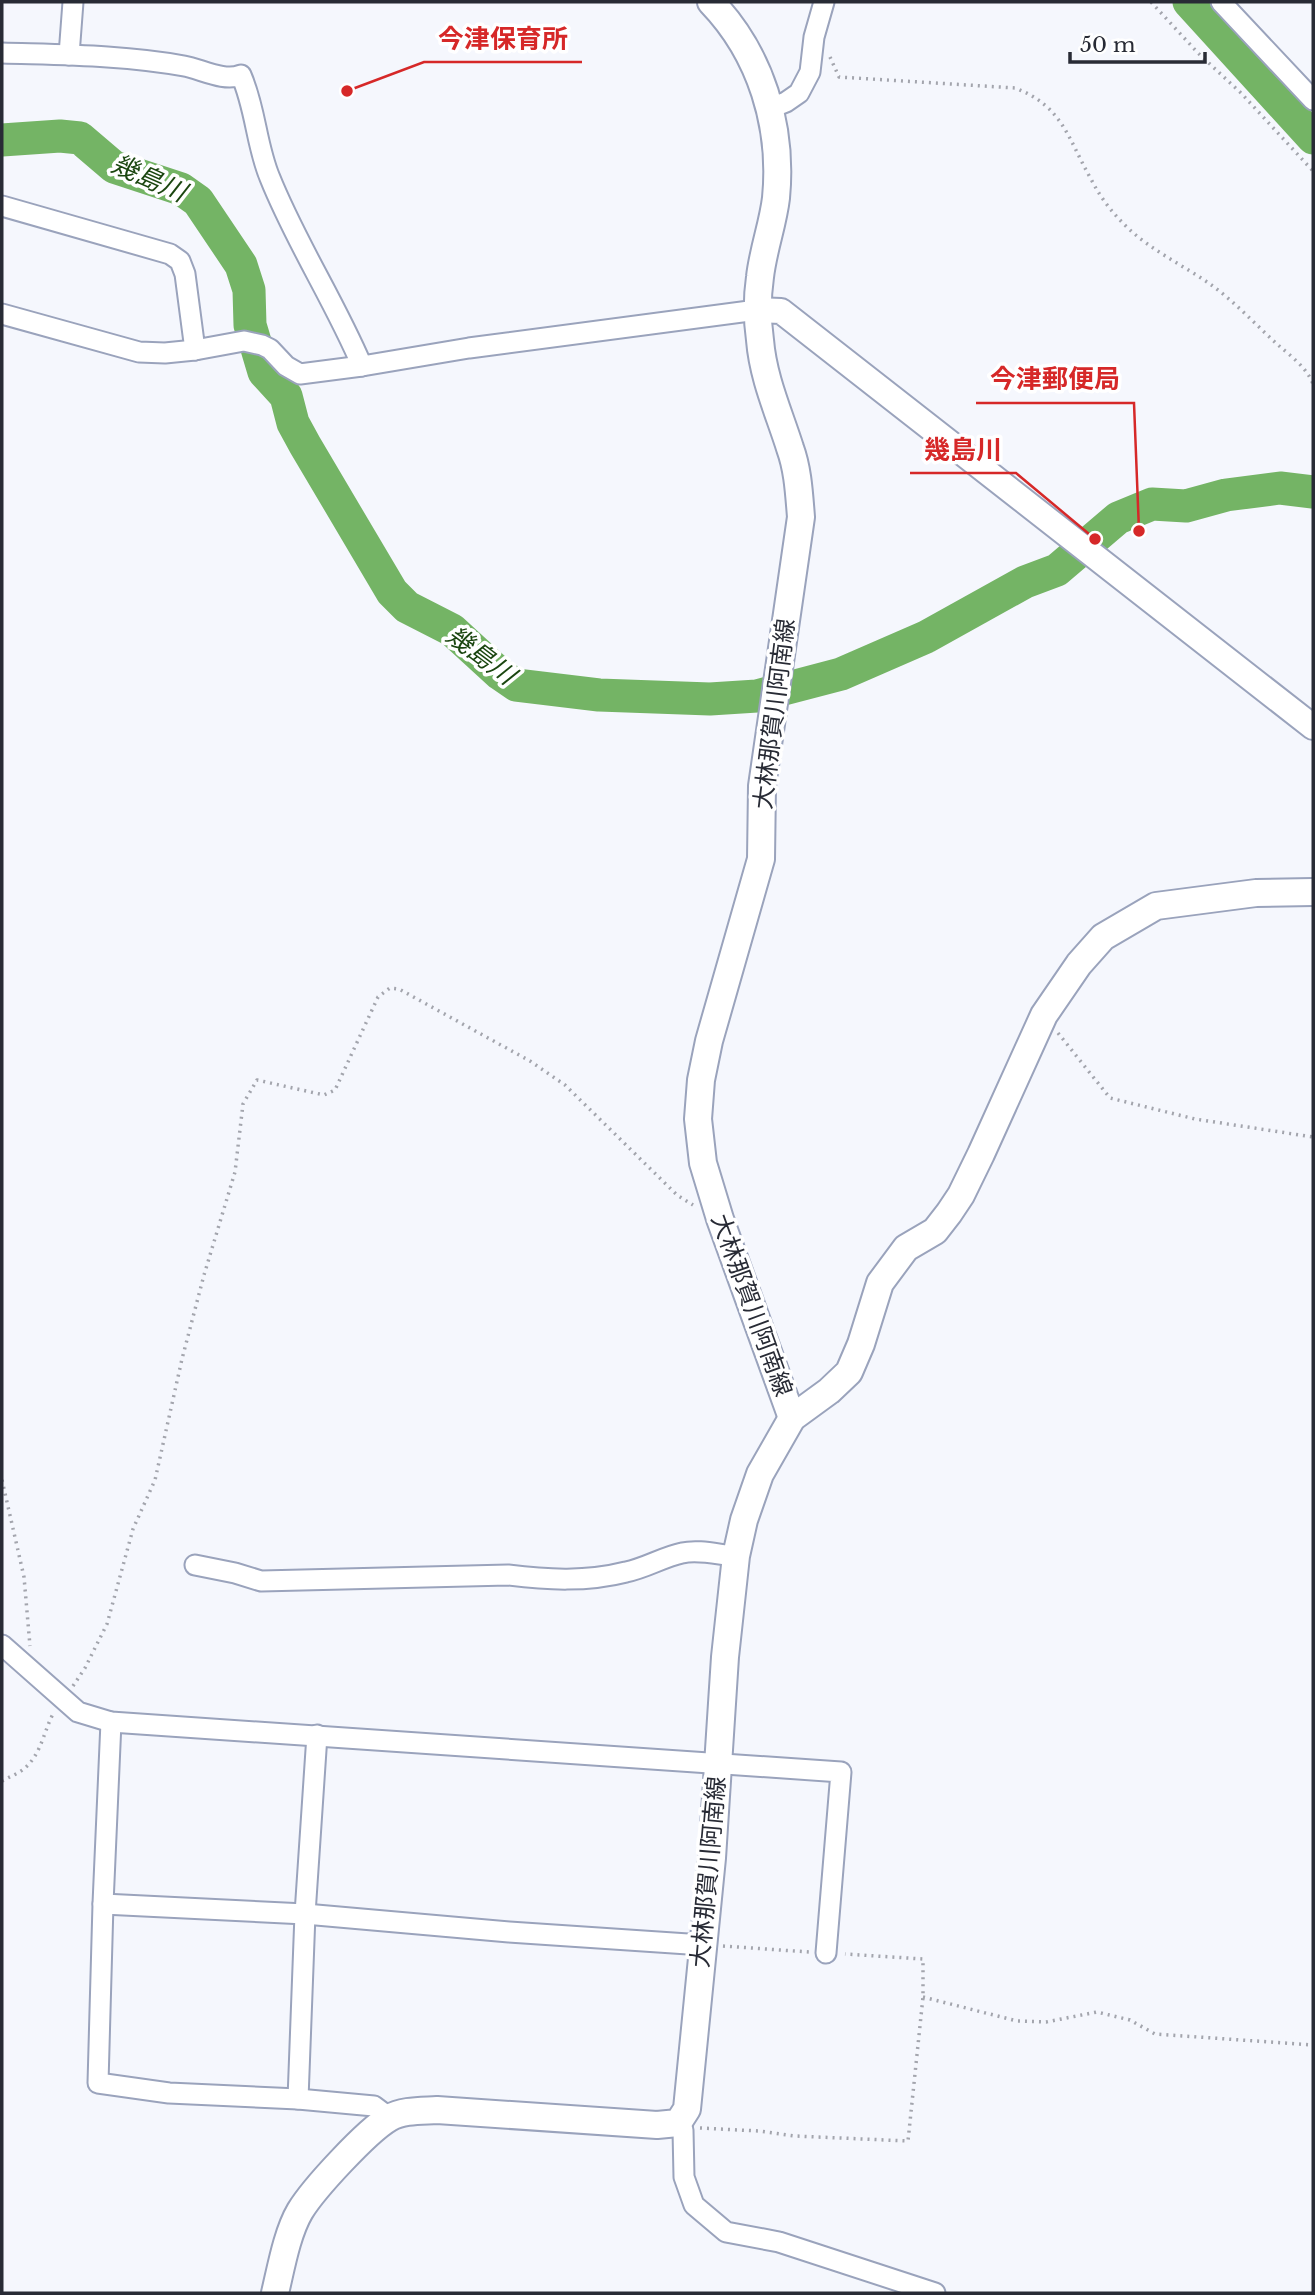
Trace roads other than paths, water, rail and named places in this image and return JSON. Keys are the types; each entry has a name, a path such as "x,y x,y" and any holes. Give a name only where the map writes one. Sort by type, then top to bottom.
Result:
{"main road":[{"name":"大林那賀川阿南線","path":"680,2127 687,2109 712,1858 725,1657 736,1556 744,1520 760,1474 792,1418 720,1219 703,1163 698,1119 701,1080 709,1041 761,859 762,786 801,517 798,481 791,450 770,390 760,344 757,310 760,276 776,199 777,161 771,108 744,45 725,16 711,2"},
{"path":"792,1418 829,1391 849,1372 861,1344 880,1283 906,1248 935,1231 961,1195 1044,1015 1079,964 1103,937 1156,906 1256,893 1313,892"},
{"path":"275,2293 299,2212 321,2184 370,2133 390,2118 411,2111 436,2110 680,2127"}],"street":[{"path":"69,55 73,2"},
{"path":"771,108 799,93 810,72 814,37 824,2"},
{"path":"1221,2 1313,100"},
{"path":"2,53 69,55 185,66 233,78 241,75 250,95 272,184 362,366"},
{"path":"2,206 170,254 180,261 185,274 195,350"},
{"path":"2,314 139,352 195,350 244,341 270,349 286,366 300,374 469,348 757,310 780,311 1313,727"},
{"path":"195,1565 261,1581 508,1576 548,1581 629,1572 686,1552 736,1556"},
{"path":"2,1646 78,1712 111,1722 841,1772 826,1953"},
{"path":"111,1722 98,2083 169,2093 298,2099 374,2106 390,2118"},
{"path":"298,2099 305,1914 317,1735"},
{"path":"103,1904 305,1914 495,1931 703,1945"},
{"path":"680,2127 684,2177 694,2205 726,2232 779,2242 935,2293"}],"waterway":[{"name":"幾島川","path":"1189,2 1313,138"},
{"name":"幾島川","path":"2,140 60,136 80,138 114,167 181,189 198,201 241,265 249,290 250,325 264,372 286,396 293,423 392,592 407,607 452,630 516,685 599,695 710,699 757,696 841,674 926,637 1025,582 1057,570 1118,518 1152,504 1186,506 1226,495 1280,488 1313,492"}],"place":[{"name":"今津保育所","path":"347,91"},
{"name":"今津郵便局","path":"1139,531"},
{"name":"幾島川","path":"1095,539"}]}
